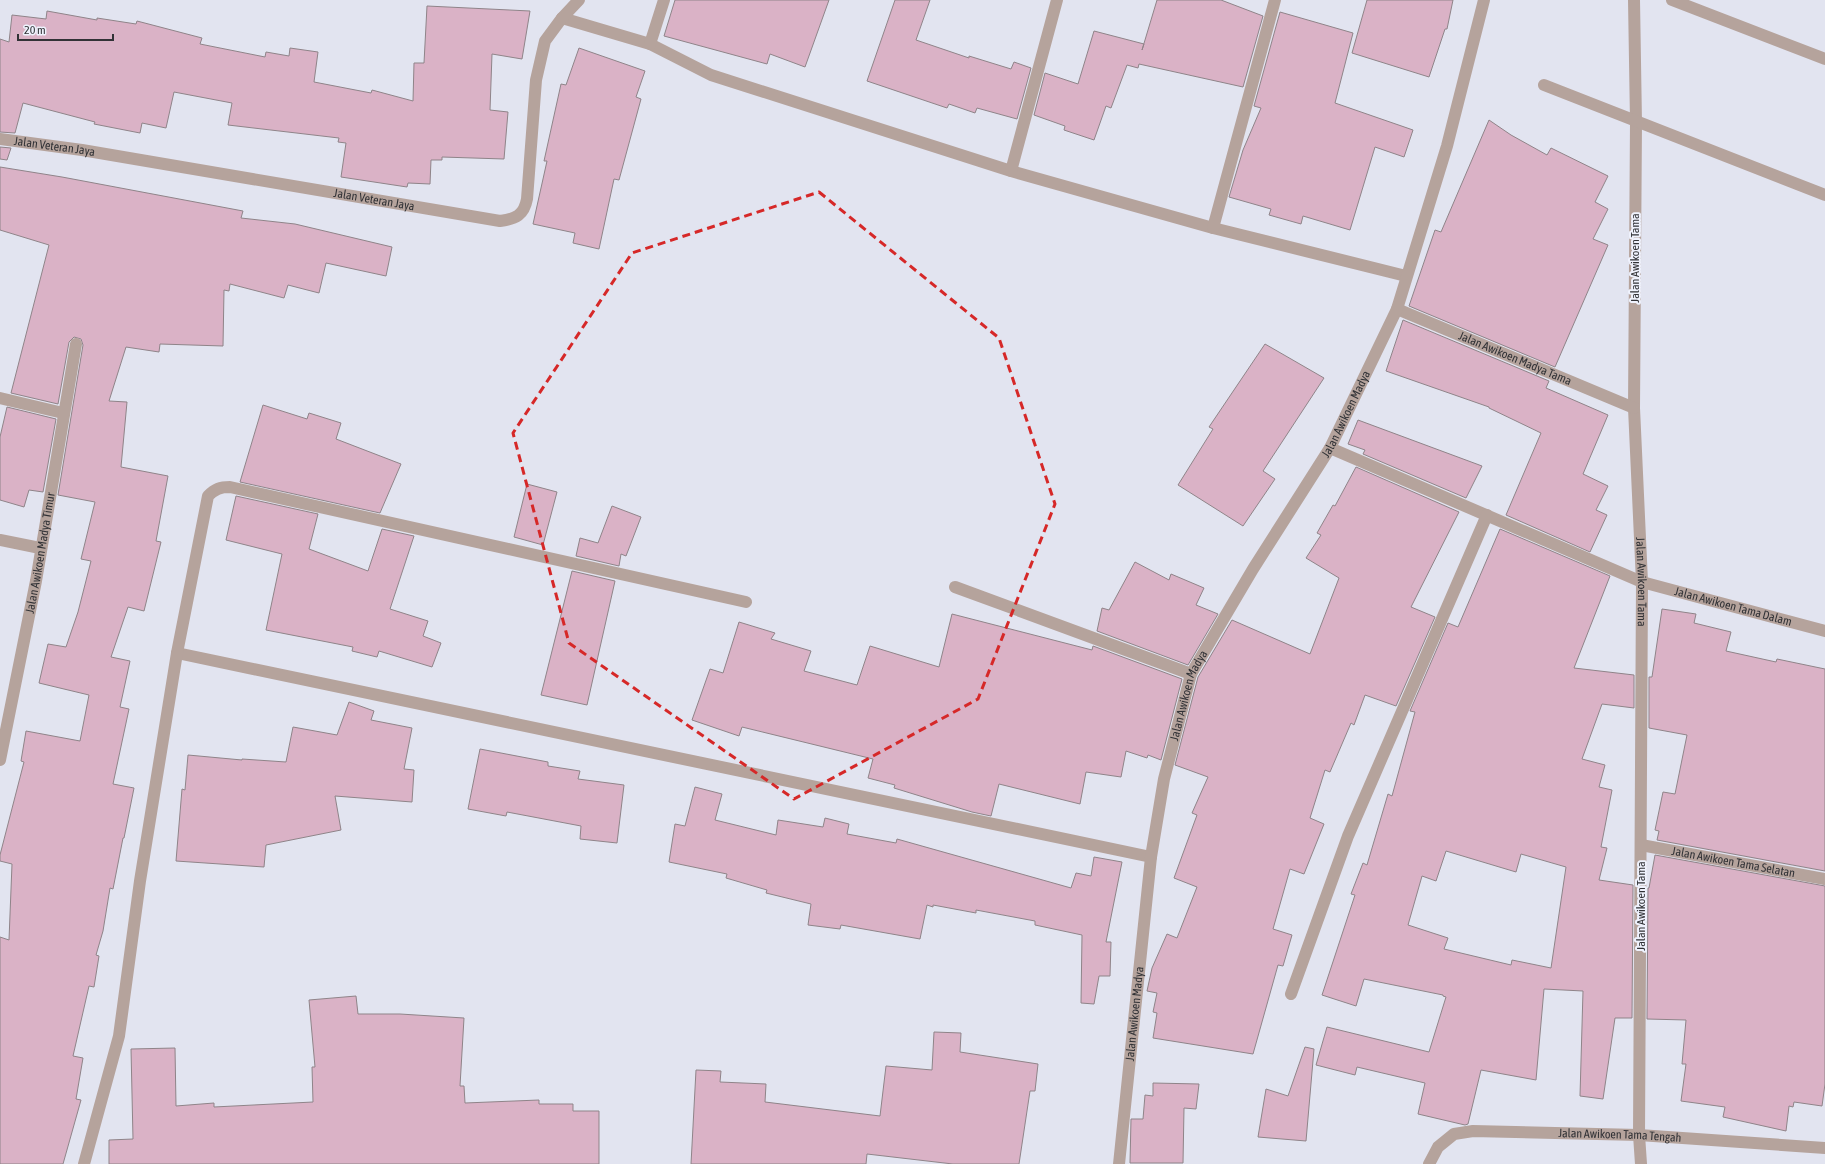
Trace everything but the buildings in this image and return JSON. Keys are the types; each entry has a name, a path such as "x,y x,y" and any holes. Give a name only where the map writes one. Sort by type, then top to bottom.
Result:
{"street":[{"name":"Jalan Veteran Jaya","path":"0,140 82,150 500,221 512,220 520,215 526,208 536,80 545,41 562,18 579,0"},
{"path":"650,44 664,0"},
{"path":"1011,171 1057,0"},
{"path":"1214,228 1275,0"},
{"name":"Jalan Awikoen Madya","path":"1119,1164 1151,857 1164,779 1192,674 1253,570 1330,448 1397,309 1406,276 1448,146 1484,0"},
{"name":"Jalan Awikoen Tama","path":"1634,0 1636,122 1634,408 1642,582 1639,1135 1641,1164"},
{"path":"1672,0 1825,59"},
{"path":"562,18 650,44 711,75 1011,171 1214,228 1406,276"},
{"path":"1544,85 1825,195"},
{"name":"Jalan Awikoen Madya Tama","path":"1397,309 1634,408"},
{"name":"Jalan Awikoen Madya Timur","path":"0,760 5,704 36,581 40,548 76,344"},
{"path":"0,398 64,414"},
{"name":"Jalan Awikoen Tama Dalam","path":"1330,448 1642,582 1825,631"},
{"path":"84,1164 119,1036 140,881 177,654 208,496 218,488 230,487 746,602"},
{"path":"1290,994 1348,836 1487,515"},
{"path":"0,540 40,548"},
{"path":"955,587 1192,674"},
{"path":"177,654 1151,857"},
{"name":"Jalan Awikoen Tama Selatan","path":"1641,845 1825,879"},
{"name":"Jalan Awikoen Tama Tengah","path":"1429,1164 1438,1147 1454,1134 1473,1131 1639,1135 1825,1148"}],"highlighted area":[{"path":"819,192 999,338 1055,504 978,699 794,799 569,643 513,433 632,253"}]}
